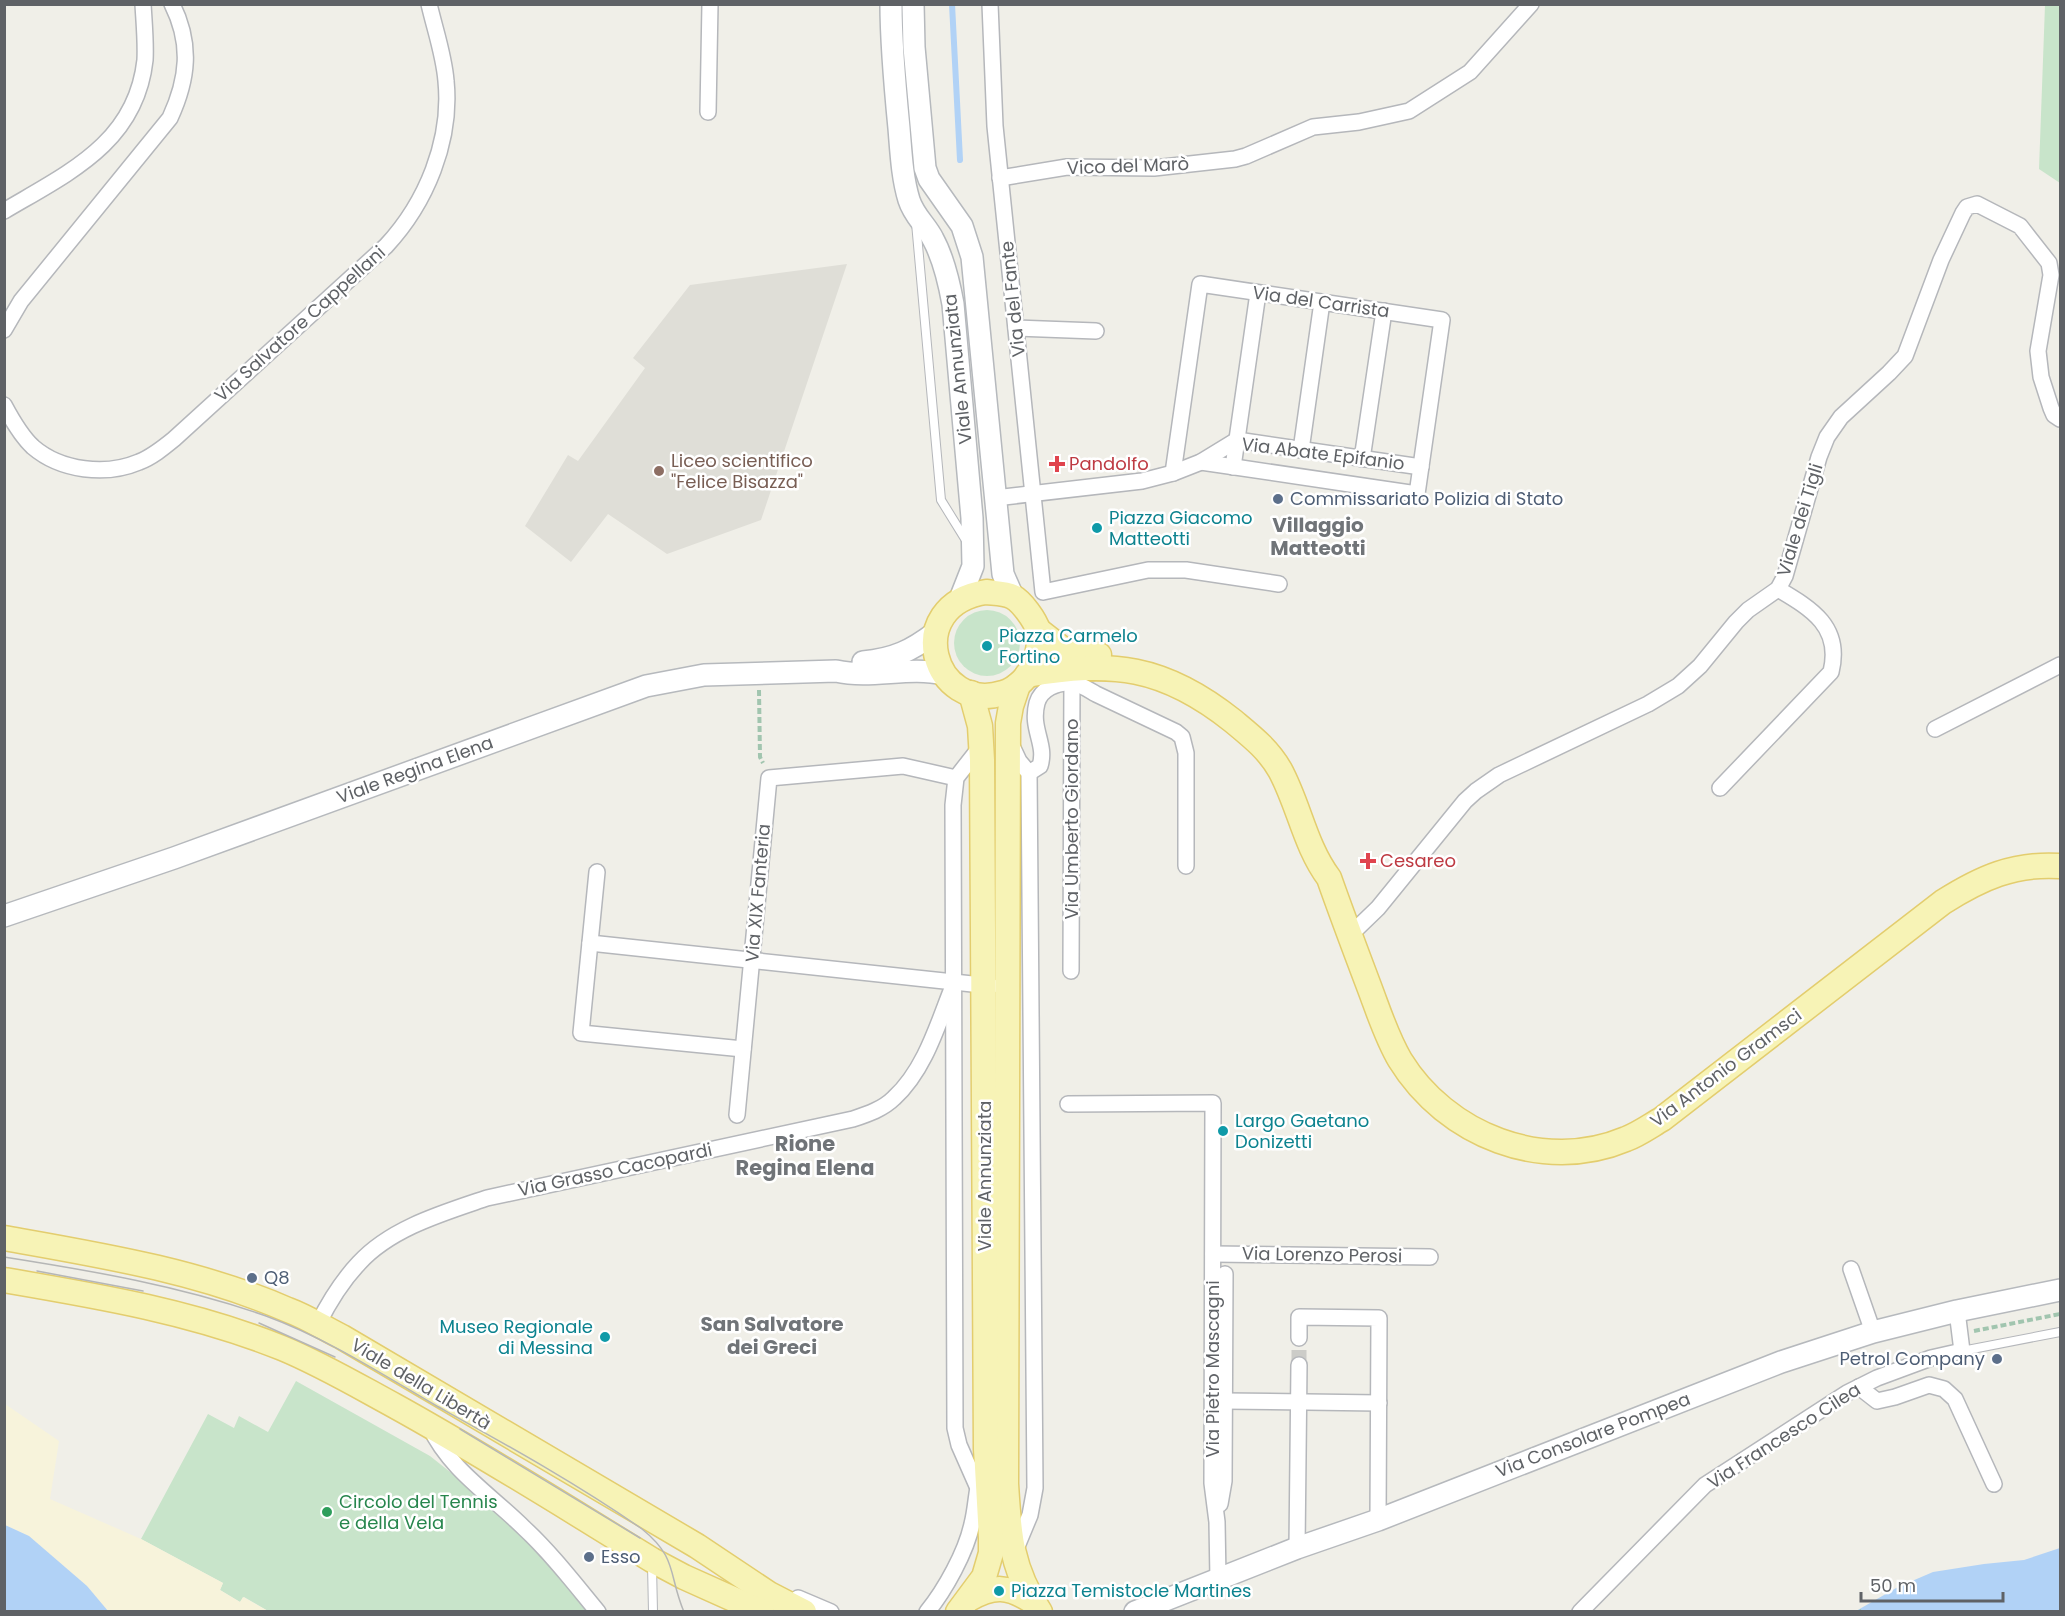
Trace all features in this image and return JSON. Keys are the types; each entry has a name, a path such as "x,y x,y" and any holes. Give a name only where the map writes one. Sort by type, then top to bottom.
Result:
{"main road":[{"name":"Viale Annunziata","path":"891,4 891,49 902,168 915,216 932,236 940,252 949,280 953,304 972,518 973,566 960,599"},
{"name":"Viale Annunziata","path":"913,4 914,47 925,168 929,179 962,226 972,257 1003,574 1013,597"},
{"path":"932,236 931,223 936,215 953,212"},
{"path":"986,592 1013,597 1023,607 1038,630 1035,662 1022,680 1008,692 996,695 971,693 952,682 944,674 938,661 934,647 941,619 960,599 973,594 986,592"},
{"name":"Via Antonio Gramsci","path":"1038,630 1065,651 1087,655 1136,658 1169,667 1214,690 1249,718 1273,741 1297,776 1328,855 1329,878"},
{"path":"836,670 851,664 897,657 936,632"},
{"name":"Via Antonio Gramsci","path":"1022,680 1124,669 1164,679 1198,695 1266,750 1292,794 1317,862 1329,878 1393,1047 1413,1079 1438,1105 1471,1129 1508,1144 1547,1152 1584,1150 1624,1140 1662,1119 1926,915 1966,888 2008,871 2034,866 2061,866"},
{"path":"836,670 852,675 921,670 944,674"},
{"name":"Viale Regina Elena","path":"4,916 174,858 646,686 704,675 836,670"},
{"name":"Viale Annunziata","path":"963,1605 984,1577 991,1553 986,1449 995,986 1008,723 1011,706 1022,680"},
{"name":"Viale Annunziata","path":"971,693 980,726 995,986 1006,1118 1006,1484 1009,1536 1021,1579 1036,1606"},
{"name":"Viale della Libertà","path":"4,1238 93,1254 199,1279 290,1310 318,1324 697,1546 770,1594 804,1611"},
{"name":"Viale della Libertà","path":"4,1280 88,1294 182,1315 248,1335 326,1368 428,1424 652,1560 684,1577 762,1611"},
{"name":"Via Consolare Pompea","path":"1135,1611 1298,1548 1378,1520 1781,1362 1873,1332 1957,1311 2061,1290"},
{"name":"Viale Annunziata","path":"963,1605 984,1590 1001,1588 1018,1592 1036,1606"}],"street":[{"path":"4,330 21,301 159,135 170,118 180,97 185,75 182,31 172,4"},
{"name":"Via Salvatore Cappellani","path":"4,405 21,434 47,457 64,464 103,470 121,469 141,462 174,440 386,246 411,214 434,168 443,142 446,120 446,81 429,4"},
{"path":"708,112 710,4"},
{"name":"Via del Fante","path":"990,4 995,126 1043,592 1148,570 1186,570 1279,584"},
{"name":"Vico del Marò","path":"1000,177 1082,166 1154,168 1235,159 1313,127 1359,122 1410,111 1470,72 1531,4"},
{"path":"4,211 80,165 111,138 123,122 135,100 142,79 145,58 142,5"},
{"name":"Viale dei Tigli","path":"1350,935 1378,908 1476,790 1499,776 1648,705 1678,686 1700,666 1748,610 1778,589 1785,576 1819,457 1827,437 1846,412 1905,356 1941,260 1963,213 1971,204 1977,204 2020,226 2049,262 2051,275 2039,338 2038,361 2050,408 2054,415 2061,419"},
{"name":"Via del Carrista","path":"1173,473 1200,284 1442,320 1421,467"},
{"path":"1233,467 1258,293"},
{"path":"1301,450 1322,302"},
{"path":"1362,459 1384,311"},
{"path":"1016,328 1096,331"},
{"name":"Via Abate Epifanio","path":"996,498 1142,481 1202,462 1236,440 1421,467 1417,494 1202,462"},
{"path":"1720,788 1831,672 1834,660 1833,646 1821,618 1809,607 1778,589"},
{"path":"1935,729 2061,665"},
{"path":"1014,1554 1030,1515 1035,1488 1029,773 1040,766 1043,758 1035,728 1037,703 1040,696 1052,686 1072,675 1182,737 1186,753 1186,866"},
{"name":"Via Umberto Giordano","path":"1071,970 1072,675"},
{"name":"Viale Annunziata","path":"1009,738 1019,761 1029,773"},
{"path":"769,778 903,766 956,778 981,746"},
{"name":"Via XIX Fanteria","path":"737,1115 769,778"},
{"name":"Viale Annunziata","path":"956,778 953,805 955,1428 959,1445 978,1488"},
{"path":"597,872 581,1033 743,1049"},
{"path":"590,943 995,986"},
{"name":"Via Grasso Cacopardi","path":"318,1324 345,1279 372,1250 435,1216 487,1198 853,1119 882,1107 903,1089 921,1060 955,981"},
{"name":"Via Pietro Mascagni","path":"1068,1104 1213,1103 1212,1483 1217,1522 1218,1579"},
{"path":"1006,1118 1031,1119"},
{"name":"Via Lorenzo Perosi","path":"1213,1254 1430,1257"},
{"path":"1851,1269 1873,1332"},
{"path":"1217,1522 1224,1481 1225,1275"},
{"path":"1957,1311 1962,1351"},
{"path":"1299,1338 1299,1317 1379,1318 1378,1520"},
{"name":"Via Francesco Cilea","path":"1580,1611 1705,1485 1859,1387 1931,1358 1962,1351"},
{"path":"1298,1548 1299,1365"},
{"path":"1859,1387 1877,1401 1929,1385 1944,1389 1955,1399 1994,1484"},
{"path":"1224,1401 1379,1402"},
{"path":"428,1424 438,1446 525,1528 598,1611"},
{"path":"927,1611 937,1598 965,1546 972,1527 986,1449"},
{"path":"736,1572 831,1611"}],"lane":[{"path":"915,216 941,500 972,551"},
{"path":"1962,1351 2061,1332"},
{"path":"652,1560 653,1611"}],"path":[{"path":"759,673 760,757 769,778"},
{"path":"1960,1334 2061,1314"}],"shaded area":[{"path":"847,264 761,520 667,554 608,514 571,562 525,526 568,455 578,461 645,368 633,358 690,285"}],"green space":[{"path":"2045,5 2060,5 2060,183 2039,169"},
{"path":"981,610 993,610 1005,615 1015,625 1020,643 1018,656 1005,671 993,676 981,676 969,671 959,661 954,649 954,637 959,625 969,615"},
{"name":"Circolo del Tennis e della Vela","path":"296,1381 430,1456 522,1533 593,1611 268,1611 244,1597 240,1602 220,1590 223,1583 141,1539 208,1414 234,1428 239,1416 268,1432"}],"sand":[{"path":"5,1404 59,1441 50,1499 141,1539 223,1583 220,1590 240,1602 243,1597 268,1611 108,1611 87,1586 29,1536 5,1525"}],"water":[{"path":"5,1525 29,1536 87,1586 108,1611 5,1611"},
{"path":"2060,1548 2060,1611 1856,1611 1898,1587 1933,1572 2024,1560"}],"waterway":[{"path":"952,4 960,160"}],"tunnel":[{"path":"1299,1338 1299,1365"}],"tram line":[{"path":"4,1257 104,1274 202,1296 266,1316 331,1345 540,1464 642,1529 662,1549 667,1558 684,1612"},
{"path":"37,1271 143,1291"},
{"path":"259,1323 335,1357"},
{"path":"460,1429 640,1538"}],"place":[{"name":"Pandolfo","path":"1057,464"},
{"name":"Liceo scientifico \"Felice Bisazza\"","path":"659,471"},
{"name":"Commissariato Polizia di Stato","path":"1278,499"},
{"name":"Piazza Giacomo Matteotti","path":"1097,528"},
{"name":"Piazza Carmelo Fortino","path":"987,646"},
{"name":"Cesareo","path":"1368,861"},
{"name":"Largo Gaetano Donizetti","path":"1223,1131"},
{"name":"Q8","path":"252,1278"},
{"name":"Museo Regionale di Messina","path":"605,1337"},
{"name":"Petrol Company","path":"1997,1359"},
{"name":"Circolo del Tennis e della Vela","path":"327,1512"},
{"name":"Esso","path":"589,1557"},
{"name":"Piazza Temistocle Martines","path":"999,1591"}],"district":[{"name":"Villaggio Matteotti","path":"1318,536"},
{"name":"Rione Regina Elena","path":"805,1156"},
{"name":"San Salvatore dei Greci","path":"772,1336"}]}
